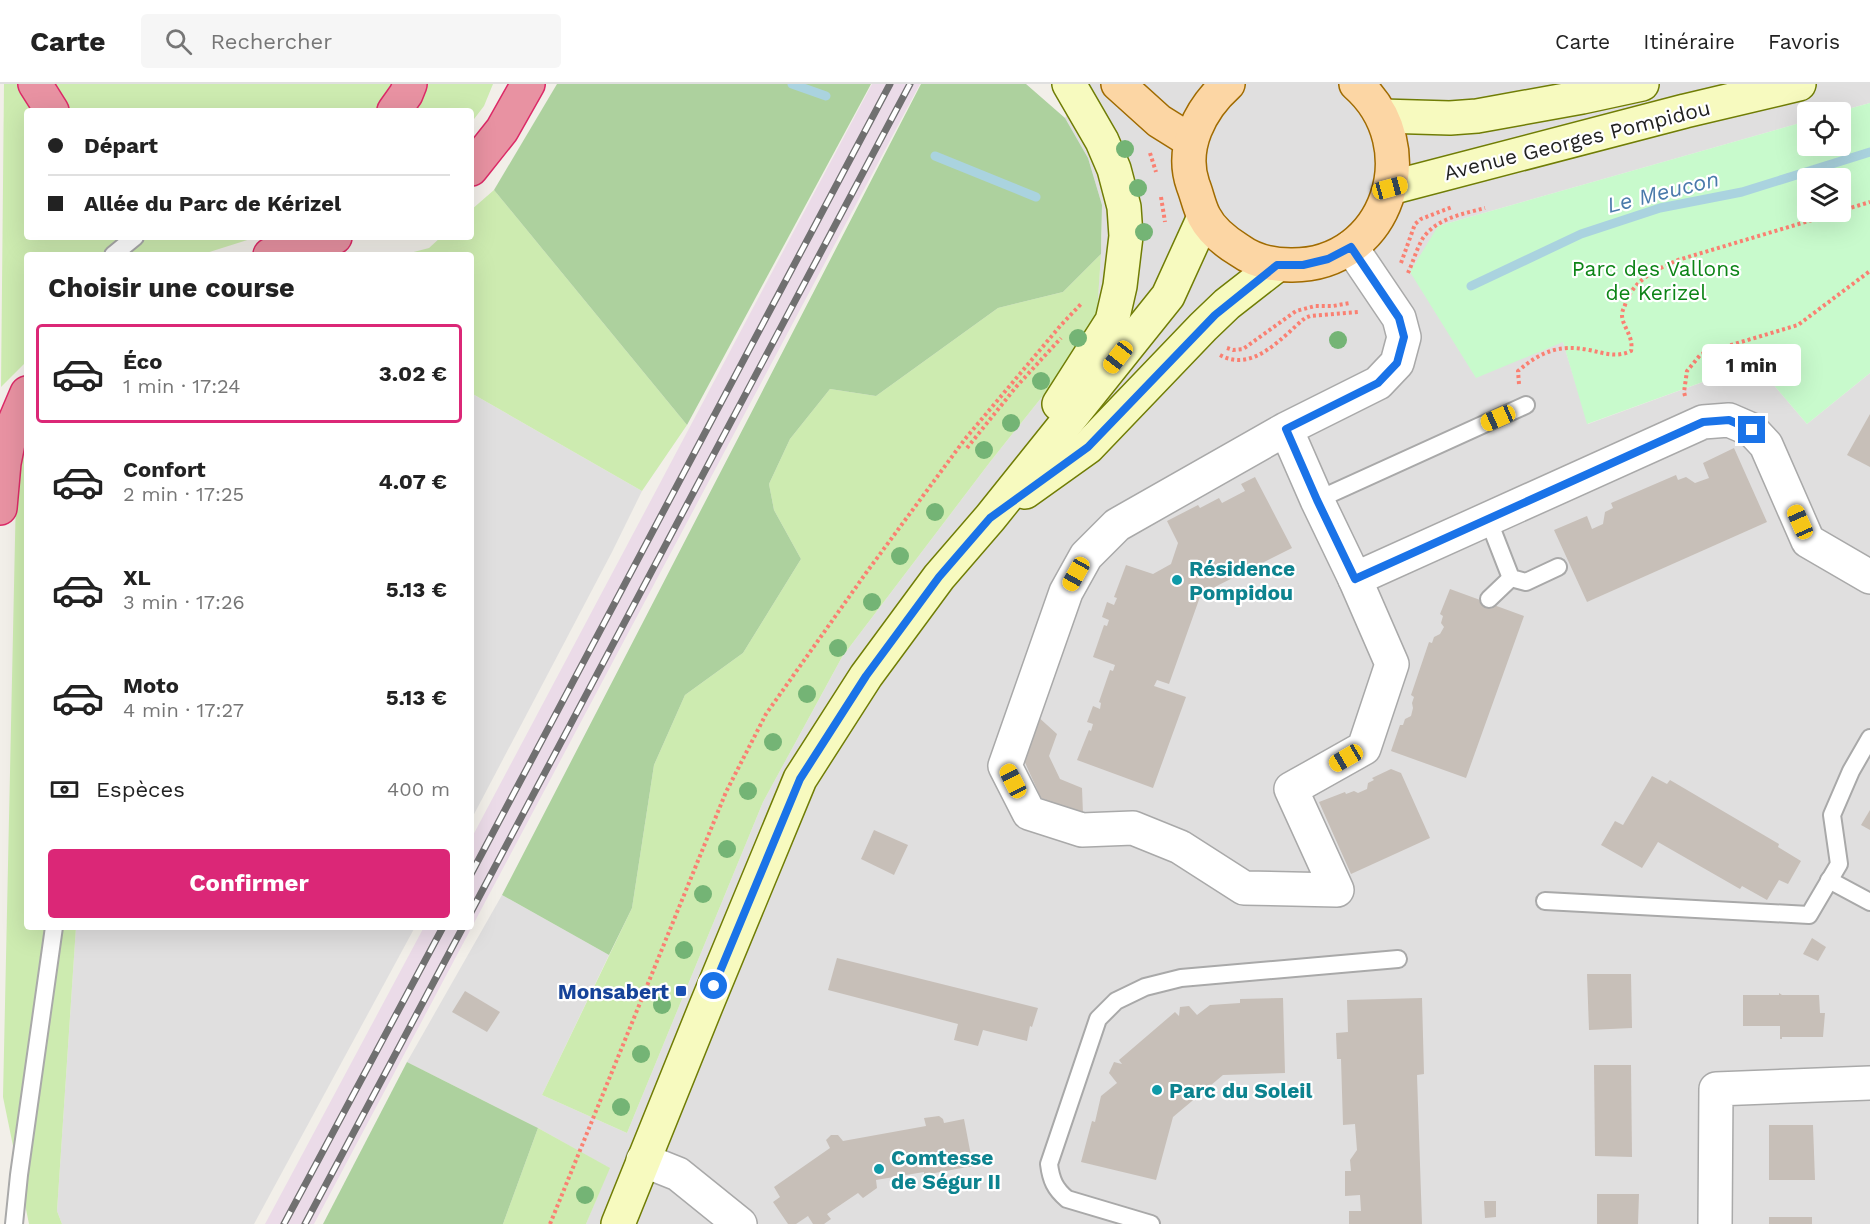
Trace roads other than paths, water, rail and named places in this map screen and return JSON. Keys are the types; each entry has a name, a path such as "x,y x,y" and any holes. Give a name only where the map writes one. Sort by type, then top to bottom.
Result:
{"highway":[{"path":"35,84 50,108"},
{"path":"396,108 410,84"},
{"path":"474,166 502,130 528,84"},
{"path":"281,252 324,240"},
{"path":"0,508 4,463 10,434 24,400"}],"main road":[{"path":"990,518 1084,362 1107,331 1116,304 1126,236 1124,207 1114,169 1102,141 1069,84"},
{"path":"1118,84 1159,121 1191,141"},
{"path":"1142,84 1191,141"},
{"path":"1228,84 1215,95 1200,117 1191,141 1188,171 1204,217 1223,240 1248,256 1277,265 1303,265 1328,259 1351,247 1382,211 1390,188 1393,164 1391,139 1374,103 1356,84"},
{"name":"Avenue Georges Pompidou","path":"1382,116 1450,118 1478,116 1642,84"},
{"name":"Avenue Georges Pompidou","path":"1390,188 1799,84"},
{"path":"618,1224 800,779 866,676 939,577 990,518 1168,296 1204,217"},
{"path":"990,518 1088,447 1208,340 1227,304 1277,265"}],"street":[{"path":"1286,429 1392,664 1364,748 1291,789 1337,890 1244,888 1180,848 1133,828 1082,830 1029,813 1005,766 1066,592 1086,556 1117,525 1286,429 1378,383 1397,363 1404,337 1399,318 1351,247"},
{"path":"1355,579 1703,422 1729,420 1752,430 1766,445 1808,541 1870,577"},
{"path":"1715,1224 1716,1089 1870,1083"},
{"path":"643,1160 678,1174 740,1224"}],"lane":[{"path":"117,252 131,240"},
{"path":"1317,500 1526,405"},
{"path":"1488,519 1511,578"},
{"path":"1511,578 1526,582 1558,567"},
{"path":"1489,599 1511,578"},
{"path":"1545,900 1809,915 1839,864 1832,815 1851,771 1870,738"},
{"path":"1829,880 1870,902"},
{"path":"14,1224 54,930"},
{"path":"1150,1224 1066,1200 1057,1191 1051,1179 1049,1164 1098,1019 1116,1000 1145,987 1181,978 1398,959"}],"waterway":[{"name":"Le Meucon","path":"792,84 826,96"},
{"name":"Le Meucon","path":"1471,286 1581,234 1660,208 1742,192 1870,152"},
{"name":"Le Meucon","path":"935,156 1036,197"}],"railway":[{"path":"474,868 890,84"},
{"path":"474,906 910,84"},
{"path":"284,1224 441,930"},
{"path":"305,1224 461,930"}],"place":[{"name":"Résidence Pompidou","path":"1177,580"},
{"name":"Monsabert","path":"681,991"},
{"name":"Parc du Soleil","path":"1157,1090"},
{"name":"Comtesse de Ségur II","path":"879,1169"}],"park label":[{"name":"Parc des Vallons de Kerizel","path":"1656,280"}]}
